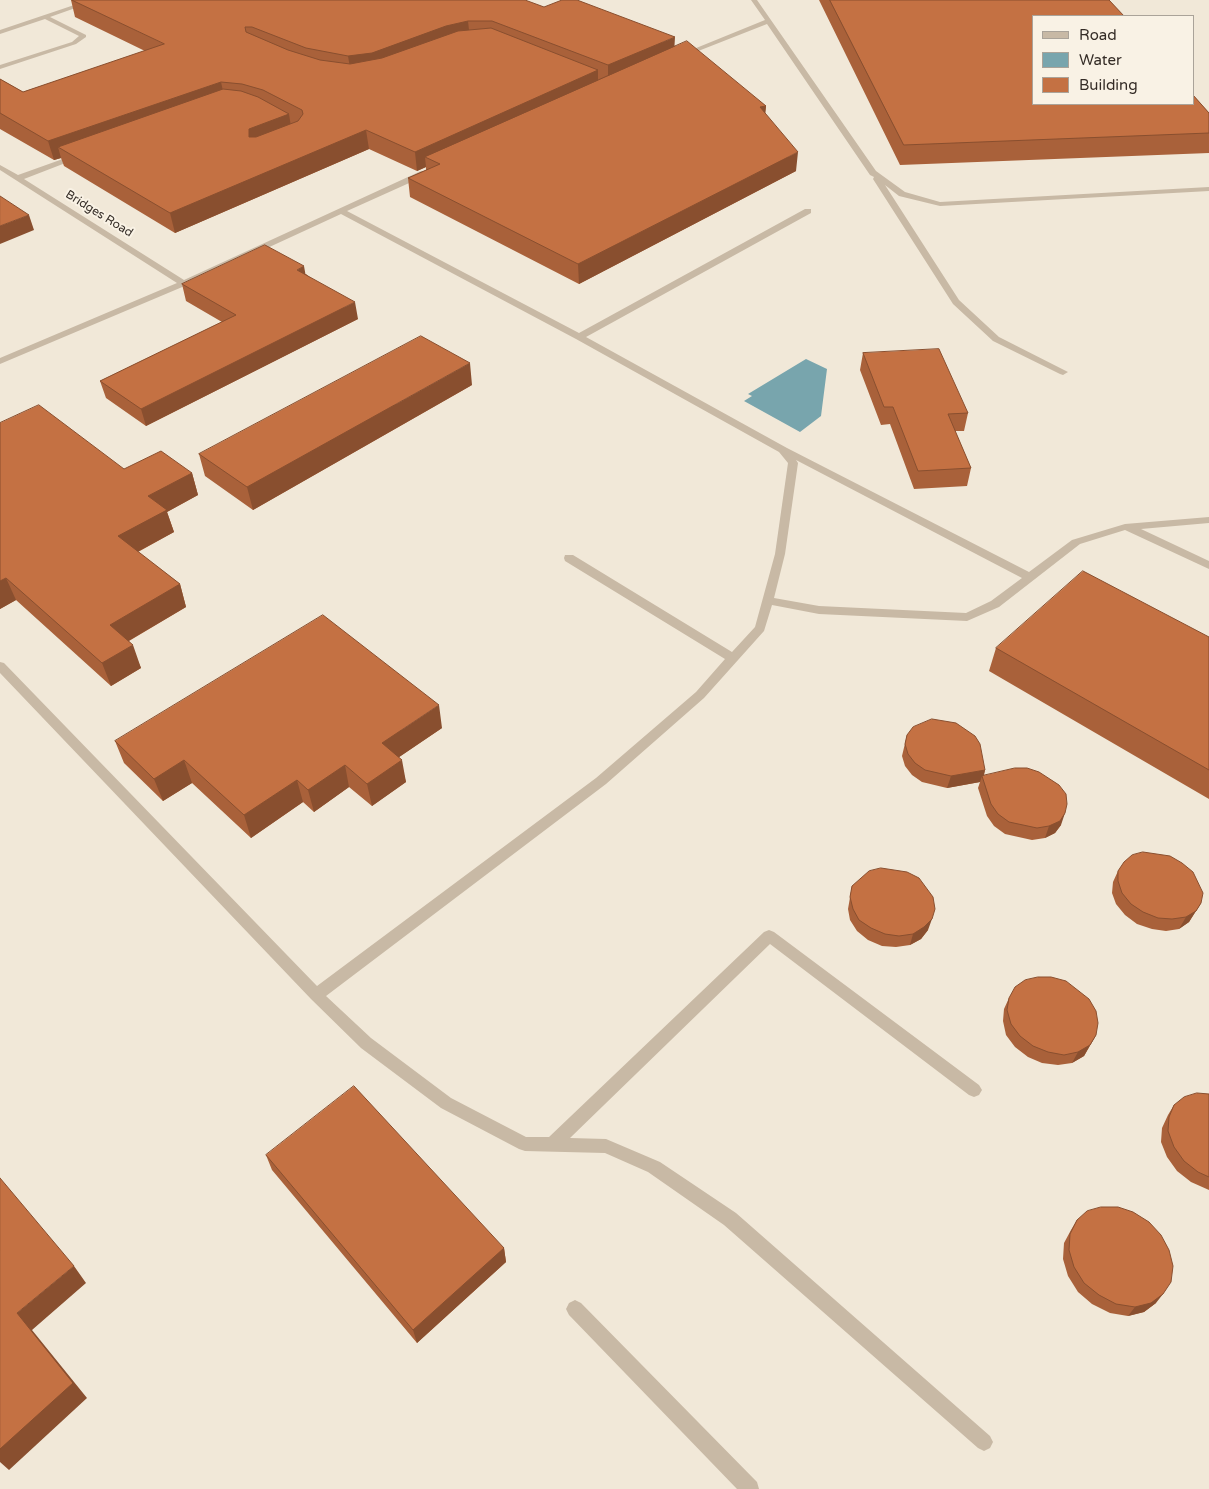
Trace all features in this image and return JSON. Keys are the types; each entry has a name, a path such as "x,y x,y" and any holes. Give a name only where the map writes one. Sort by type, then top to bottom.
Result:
{"lane":[{"path":"0,32 47,18 95,0"},
{"path":"754,0 873,173 956,302 996,339 1063,372"},
{"path":"0,67 74,43 84,36 47,18"},
{"path":"672,60 769,21"},
{"path":"18,178 83,155"},
{"name":"Bridges Road","path":"0,167 184,283"},
{"path":"0,360 184,283 431,170"},
{"path":"873,173 902,194 940,204 1209,189"},
{"path":"341,211 579,336 783,450 1030,578"},
{"path":"579,336 808,211"},
{"path":"316,996 601,780 700,695 760,628 780,554 792,463 783,450"},
{"path":"768,600 818,610 967,617 995,604 1076,542 1125,527 1209,520"},
{"path":"1125,527 1209,565"},
{"path":"569,558 733,658"},
{"path":"0,666 316,996 366,1043 446,1103 526,1144 606,1146 654,1167 730,1219 984,1442"},
{"path":"552,1145 769,936 974,1090"},
{"path":"575,1309 750,1489"}],"water":[{"path":"806,359 827,369 821,416 800,432 744,401 752,396 748,394"}],"building":[{"path":"72,0 525,0 544,7 562,0 577,0 675,37 608,65 492,21 468,21 446,26 372,53 348,56 306,48 252,27 245,27 246,32 288,50 320,60 350,64 382,58 458,31 491,28 598,70 415,152 366,130 170,213 58,147 223,89 241,91 258,97 289,114 249,129 249,137 256,137 298,121 303,114 302,110 263,90 242,84 221,82 48,141 0,113 0,79 23,92 164,44"},
{"path":"830,0 1109,0 1123,15 1032,15 1032,105 1194,105 1194,96 1209,113 1209,133 904,145"},
{"path":"687,41 766,106 760,107 798,152 578,264 408,178 440,164 425,157"},
{"path":"0,196 29,215 0,226"},
{"path":"265,245 304,266 297,270 355,302 141,409 100,381 236,315 182,284"},
{"path":"421,336 470,363 247,487 199,454"},
{"path":"939,349 968,413 948,414 971,468 918,471 893,407 884,407 863,353"},
{"path":"39,405 124,469 161,451 192,473 148,496 167,510 118,536 180,584 110,625 133,645 102,663 6,578 0,581 0,423"},
{"path":"1083,571 1209,637 1209,770 996,648"},
{"path":"323,615 439,705 382,743 402,760 367,784 345,765 308,790 297,780 244,815 184,760 154,779 115,741"},
{"path":"932,719 956,723 975,736 980,744 985,770 951,776 925,770 915,763 908,754 905,744 907,735 913,727"},
{"path":"1015,768 1027,768 1039,772 1059,785 1066,794 1067,804 1065,813 1060,821 1049,826 1037,828 1009,822 998,814 991,804 982,776"},
{"path":"1143,852 1170,856 1193,872 1203,893 1201,903 1196,911 1186,917 1158,918 1143,912 1131,904 1122,893 1118,881 1118,871 1132,855"},
{"path":"881,868 907,872 919,878 933,897 935,909 932,919 913,934 899,936 885,934 859,920 853,909 850,897 852,886 869,871"},
{"path":"1051,977 1066,981 1089,999 1096,1011 1098,1023 1096,1035 1090,1045 1078,1052 1064,1055 1048,1052 1033,1046 1020,1036 1011,1024 1007,1010 1009,998 1015,987 1025,980"},
{"path":"354,1086 504,1248 413,1330 266,1155"},
{"path":"1197,1093 1209,1094 1209,1177 1198,1172 1184,1161 1174,1147 1168,1131 1169,1117 1174,1105 1184,1097"},
{"path":"0,1178 74,1266 17,1313 73,1383 0,1449"},
{"path":"1101,1207 1118,1207 1133,1212 1149,1222 1161,1235 1169,1250 1173,1266 1171,1282 1163,1294 1151,1303 1135,1307 1116,1304 1099,1295 1084,1283 1074,1267 1069,1250 1070,1234 1077,1220 1087,1211"}]}
